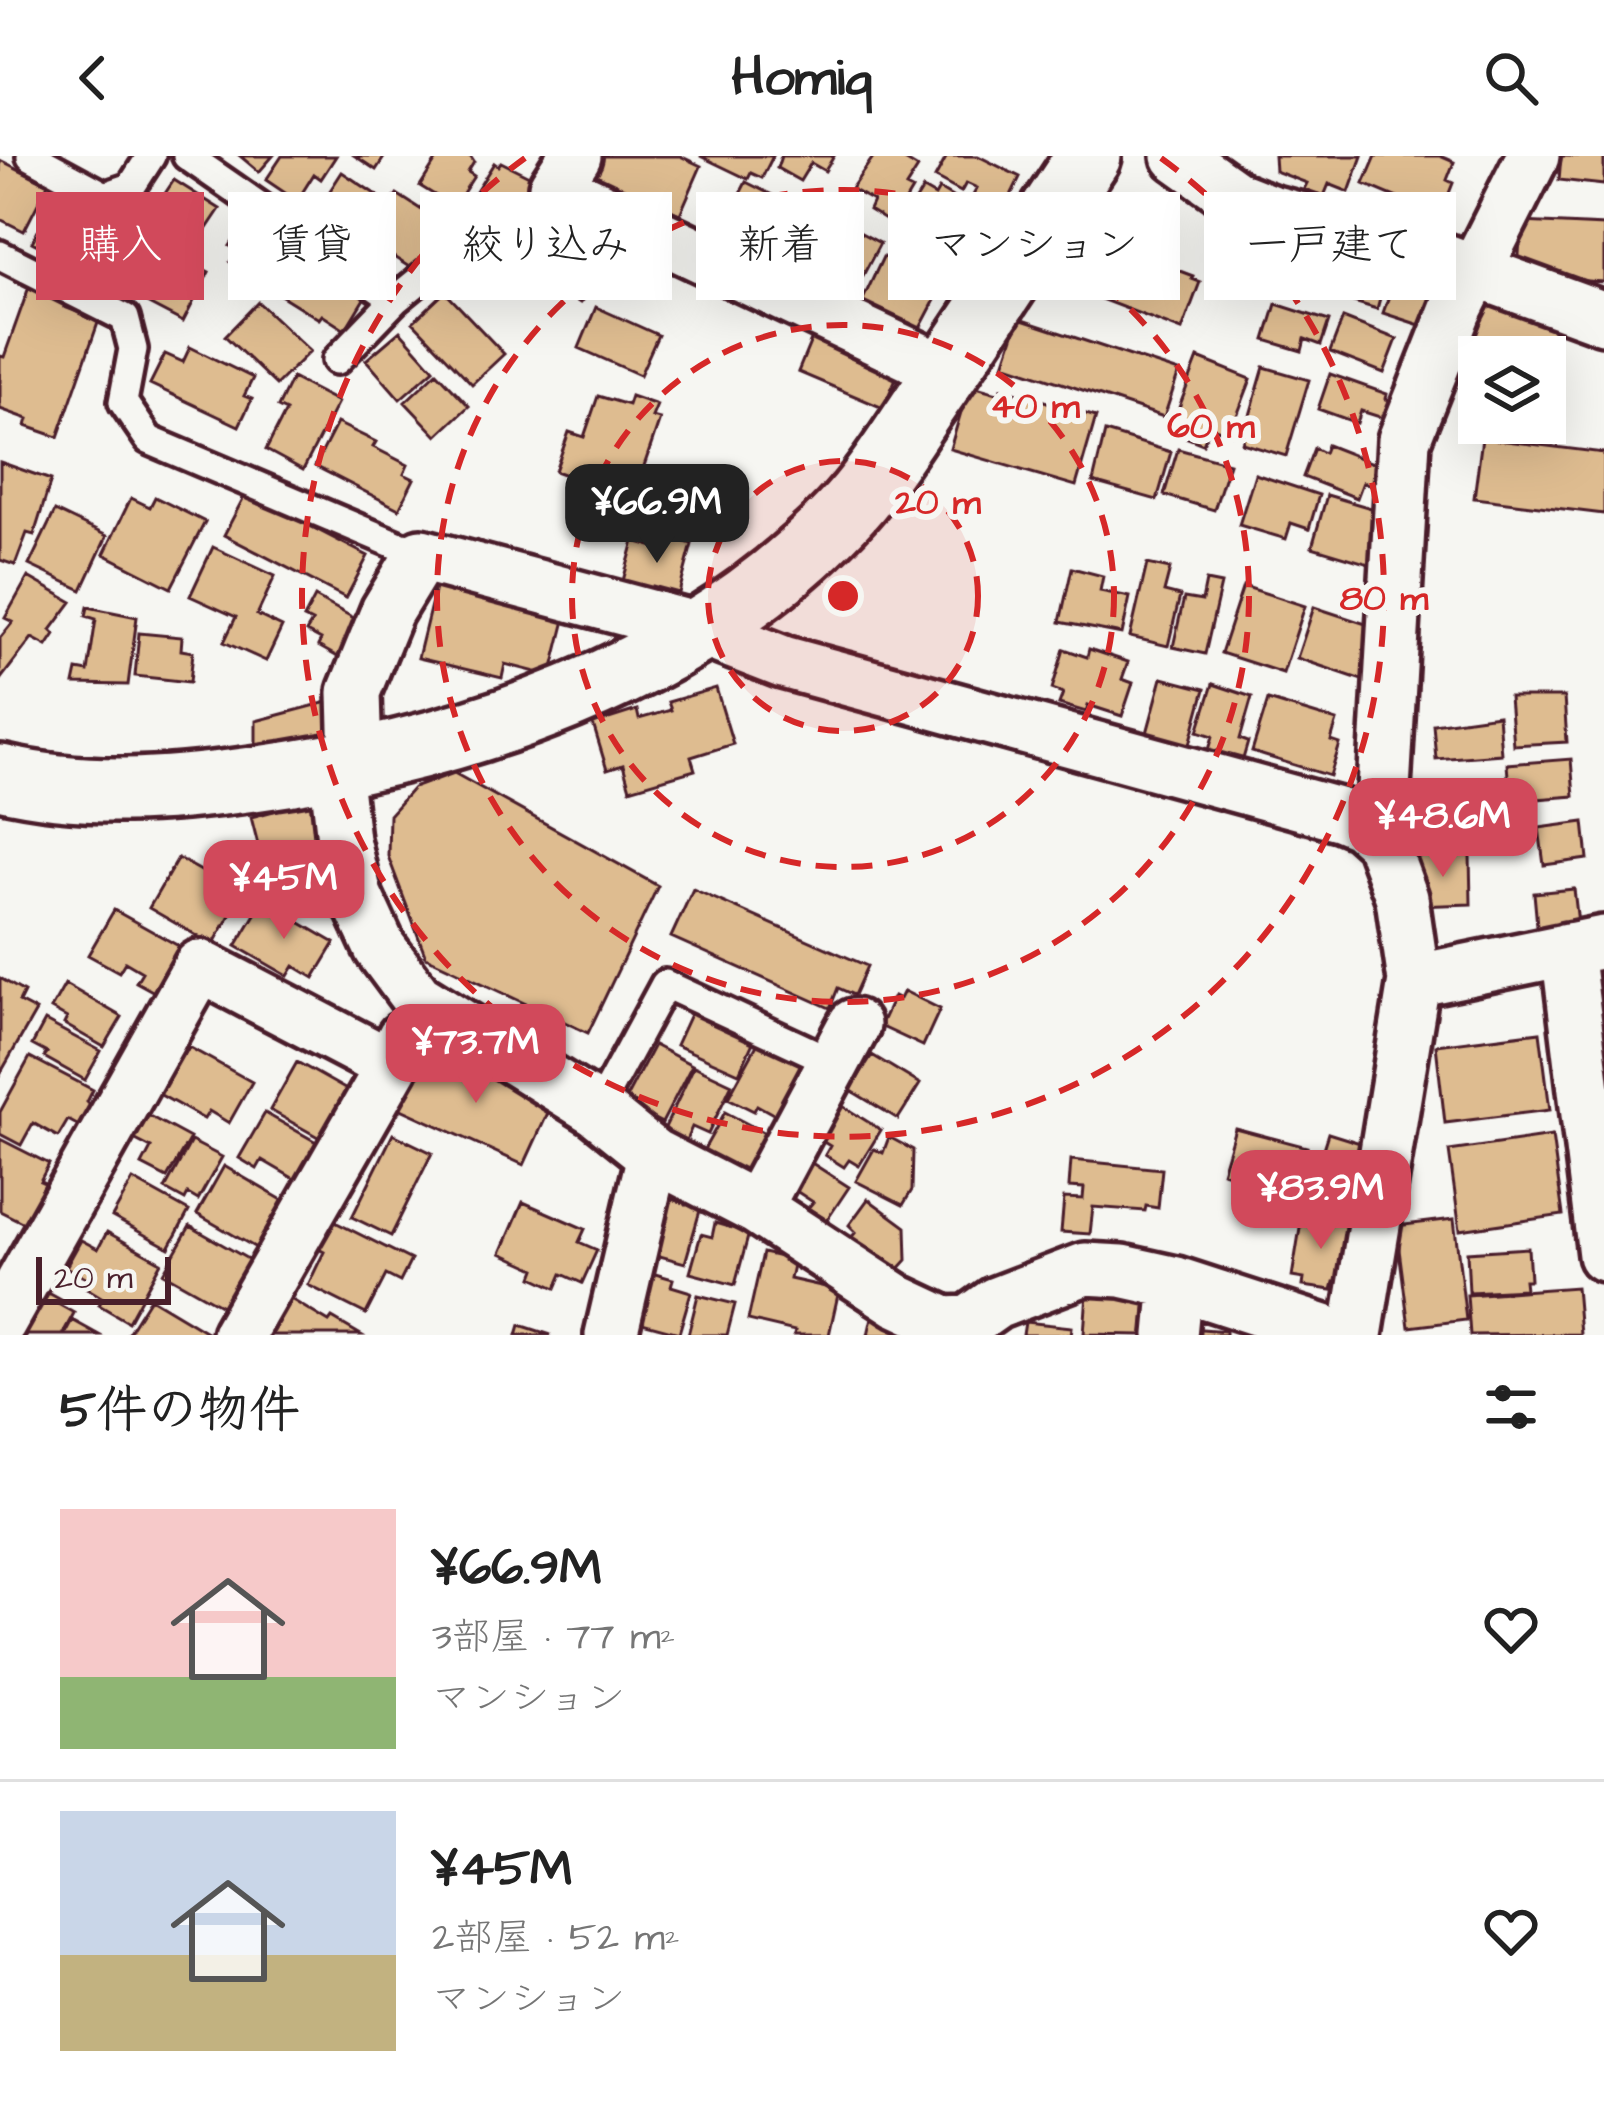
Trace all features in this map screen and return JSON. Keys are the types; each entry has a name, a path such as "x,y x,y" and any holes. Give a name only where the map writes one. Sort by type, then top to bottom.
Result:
{"street":[{"path":"0,777 140,793 345,765 488,727 596,686 698,629 765,586 844,514 947,372 1089,156"},
{"path":"1178,156 1237,198 1270,211 1414,249 1604,318"},
{"path":"1356,1335 1414,981 1402,898 1381,841 1404,440 1474,269 1533,156"},
{"path":"560,167 947,372"},
{"path":"1336,1335 1176,1282 1122,1270 1085,1269 996,1303 969,1322 945,1323 898,1300 756,1208 653,1155 597,1110 417,998 380,948 356,896 343,840 345,765 354,692 387,611 421,555 698,629 783,662 1342,815 1381,841"},
{"path":"1414,981 1586,946 1604,1256"},
{"path":"0,1322 200,966 392,1066"},
{"path":"238,1335 392,1066 417,998"},
{"path":"756,1208 844,1044"},
{"path":"611,1335 653,1155"},
{"path":"1171,1335 1176,1282"}],"lane":[{"path":"31,156 105,196 131,187 151,156"},
{"path":"187,156 239,192"},
{"path":"396,299 433,269 477,262 505,248 560,167"},
{"path":"0,255 125,318 133,349 123,402 149,440 421,555"},
{"path":"337,360 395,300"},
{"path":"597,1110 665,984 844,1044"}],"building":[{"path":"240,156 273,156 259,172"},
{"path":"282,156 336,156 321,179 314,174 303,192 284,192 266,180"},
{"path":"355,156 385,156 376,170"},
{"path":"439,156 470,156 474,162 468,172 474,176 464,192 430,192 420,186"},
{"path":"595,156 680,156 701,166 680,214 672,210 672,192 630,192 587,173"},
{"path":"700,156 773,156 762,178 751,173 748,179"},
{"path":"781,156 834,156 825,171 811,163 800,181 777,168"},
{"path":"874,156 898,156 918,168 906,187 911,192 888,192 888,222 869,210 873,201 864,192 851,189"},
{"path":"947,156 978,156 1020,177 1013,192 975,192 977,188 966,183 961,192 935,178"},
{"path":"1274,156 1362,156 1349,192 1329,184 1326,192 1313,192 1304,189 1307,183 1275,171"},
{"path":"1376,156 1440,156 1454,162 1447,180 1453,183 1449,192 1383,192 1364,184"},
{"path":"1561,156 1604,156 1604,185 1559,180"},
{"path":"0,160 48,184 44,192 36,192 36,208 24,231 0,219"},
{"path":"501,162 537,180 529,192 476,192 494,163"},
{"path":"342,172 372,192 329,192"},
{"path":"174,180 193,192 166,192"},
{"path":"746,182 766,192 741,192"},
{"path":"396,196 420,209 417,272 396,259"},
{"path":"204,199 220,209 204,233"},
{"path":"1521,222 1604,226 1604,282 1518,271"},
{"path":"864,234 880,243 864,274"},
{"path":"883,257 887,258 888,300 935,300 917,334 859,308"},
{"path":"1180,271 1193,276 1200,282 1182,330 1103,300 1180,300"},
{"path":"29,287 36,289 36,300 67,300 64,307 99,320 58,437 26,426 28,419 0,409 0,356 4,357"},
{"path":"1485,296 1557,324 1552,336 1469,336"},
{"path":"141,300 194,300 183,322"},
{"path":"288,300 363,300 345,330 322,315 319,319"},
{"path":"436,300 453,300 504,354 472,384 413,322"},
{"path":"1347,300 1379,300 1377,309"},
{"path":"1388,300 1435,300 1426,327 1383,313"},
{"path":"258,302 310,351 276,385 225,336"},
{"path":"1276,304 1329,321 1321,345 1305,339 1302,351 1265,340"},
{"path":"596,307 658,335 640,375 579,348"},
{"path":"1343,318 1397,339 1384,373 1330,352"},
{"path":"1019,319 1179,372 1164,417 1004,364"},
{"path":"400,331 434,369 400,399 366,360"},
{"path":"814,333 900,369 883,408 798,372"},
{"path":"190,347 253,378 244,396 252,399 239,426 150,384 165,354 183,362"},
{"path":"1198,358 1251,379 1230,434 1210,426 1203,444 1170,431"},
{"path":"1264,367 1309,380 1286,456 1242,443"},
{"path":"437,372 469,406 437,436 405,402"},
{"path":"1330,374 1387,394 1386,399 1396,402 1389,420 1361,411 1357,423 1318,409"},
{"path":"292,378 338,402 303,470 266,450 286,411 278,407"},
{"path":"969,385 1001,394 1002,388 1096,417 1076,486 950,449"},
{"path":"598,396 628,405 631,396 657,405 652,417 660,419 631,504 610,497 607,504 576,494 580,480 555,471 569,432 584,437"},
{"path":"337,423 408,465 404,474 414,479 399,509 315,466"},
{"path":"1105,432 1171,452 1157,500 1093,482"},
{"path":"1481,444 1531,444 1604,453 1604,514 1474,498"},
{"path":"1327,445 1386,468 1379,488 1363,482 1357,498 1303,477 1314,448 1324,453"},
{"path":"1178,449 1229,463 1214,510 1164,495"},
{"path":"0,462 51,480 34,535 27,533 15,565 0,560"},
{"path":"1255,474 1319,495 1309,529 1291,523 1286,539 1239,525"},
{"path":"246,493 368,556 346,598 224,535"},
{"path":"1327,495 1388,513 1372,565 1312,547"},
{"path":"155,497 205,522 171,588 104,554 131,498 150,507"},
{"path":"55,511 107,536 82,590 29,565"},
{"path":"662,535 692,544 679,593 653,586 650,596 621,588 634,541 658,548"},
{"path":"213,547 275,576 257,615 282,627 266,661 224,642 236,617 190,596"},
{"path":"1147,564 1170,569 1164,592 1180,596 1168,646 1130,637"},
{"path":"1072,568 1103,576 1100,591 1130,597 1122,634 1060,622"},
{"path":"28,577 72,602 51,630 55,634 47,646 32,638 0,680 0,638 13,622 5,618"},
{"path":"437,580 567,612 551,676 505,664 502,678 418,658"},
{"path":"1206,581 1221,584 1205,654 1173,647 1184,598 1202,601"},
{"path":"1243,586 1305,606 1283,673 1221,653"},
{"path":"315,597 365,624 345,661 318,646 321,640 306,632 312,622 304,618"},
{"path":"88,607 137,617 128,685 74,684 77,670 88,672 96,619 86,616"},
{"path":"1314,607 1375,627 1365,681 1297,658"},
{"path":"139,633 182,637 181,650 193,652 190,682 135,676"},
{"path":"1064,649 1087,657 1089,649 1128,662 1122,679 1133,683 1122,716 1088,705 1086,712 1059,704 1063,693 1052,689"},
{"path":"1162,678 1205,689 1187,755 1144,744"},
{"path":"1213,684 1252,697 1240,739 1248,742 1243,759 1236,757 1233,765 1207,757 1213,736 1198,731"},
{"path":"716,688 733,744 691,757 695,770 630,789 623,765 607,770 593,724 637,710 639,719 671,710 668,702"},
{"path":"1509,697 1564,697 1567,742 1513,745"},
{"path":"335,700 334,741 256,748 256,721"},
{"path":"1268,700 1337,721 1331,741 1340,744 1330,776 1252,752"},
{"path":"1498,715 1501,754 1436,759 1433,724"},
{"path":"1571,759 1574,796 1510,801 1507,764"},
{"path":"454,773 658,886 588,1033 426,957 388,856 389,815 413,788"},
{"path":"1502,781 1505,818 1451,823 1451,817 1416,820 1413,795 1484,789 1483,783"},
{"path":"315,800 336,879 271,895 251,817"},
{"path":"1584,822 1588,859 1544,865 1539,828"},
{"path":"1470,855 1471,904 1416,906 1415,856"},
{"path":"178,858 242,894 213,945 149,908"},
{"path":"693,889 867,966 854,995 838,988 830,1008 671,937"},
{"path":"1574,889 1579,932 1538,936 1534,893"},
{"path":"263,901 335,943 314,978 294,966 288,976 236,946"},
{"path":"114,910 184,949 158,994 136,982 142,972 125,962 119,972 88,955"},
{"path":"0,978 24,992 19,1002 36,1011 0,1074"},
{"path":"65,984 122,1017 104,1047 64,1024 67,1018 51,1009"},
{"path":"904,991 940,1009 923,1046 880,1026 894,996 900,999"},
{"path":"692,1010 755,1038 739,1073 676,1045"},
{"path":"45,1021 101,1051 85,1080 32,1045"},
{"path":"1540,1032 1550,1110 1445,1123 1436,1045"},
{"path":"759,1041 811,1069 784,1120 757,1105 754,1111 728,1098"},
{"path":"654,1045 692,1065 662,1123 633,1108 636,1103 626,1098"},
{"path":"189,1047 252,1082 229,1123 209,1111 204,1119 150,1089 180,1051 185,1054"},
{"path":"427,1047 552,1104 524,1165 399,1108"},
{"path":"872,1055 920,1084 898,1119 850,1090"},
{"path":"30,1057 93,1090 79,1126 68,1120 58,1137 33,1123 21,1145 0,1134 0,1112"},
{"path":"297,1062 361,1098 334,1146 270,1110"},
{"path":"694,1066 732,1084 708,1134 692,1127 683,1147 660,1138"},
{"path":"836,1102 881,1130 859,1166 849,1160 844,1167 825,1155 830,1146 814,1136"},
{"path":"140,1111 190,1138 167,1178 142,1165 151,1148 126,1135"},
{"path":"725,1112 776,1139 756,1175 741,1167 738,1174 702,1153"},
{"path":"265,1113 325,1147 298,1181 262,1160 257,1169 239,1158"},
{"path":"1235,1128 1307,1147 1295,1192 1222,1172"},
{"path":"1328,1133 1373,1147 1361,1188 1315,1174"},
{"path":"393,1134 432,1153 391,1236 352,1217"},
{"path":"1552,1136 1563,1215 1460,1230 1449,1151"},
{"path":"889,1137 913,1150 912,1190 903,1205 856,1181 874,1149 883,1153"},
{"path":"0,1139 49,1164 40,1181 47,1184 26,1224 0,1211"},
{"path":"191,1141 222,1157 198,1200 188,1194 185,1200 165,1189"},
{"path":"804,1158 849,1187 827,1220 808,1208 813,1202 787,1185"},
{"path":"1071,1160 1162,1169 1158,1208 1093,1207 1090,1234 1061,1232 1064,1198 1083,1199 1084,1188 1069,1187"},
{"path":"224,1166 284,1201 256,1248 197,1214"},
{"path":"133,1180 189,1211 169,1248 112,1217"},
{"path":"660,1196 701,1207 685,1263 645,1252"},
{"path":"868,1199 906,1227 907,1260 896,1272 848,1241 856,1232 849,1225"},
{"path":"523,1202 585,1229 579,1242 597,1250 582,1283 562,1274 556,1288 533,1277 536,1269 501,1253"},
{"path":"1302,1215 1350,1223 1341,1283 1334,1282 1332,1290 1303,1286 1304,1279 1292,1277"},
{"path":"323,1216 411,1260 400,1282 386,1275 366,1314 308,1285 324,1252 309,1244"},
{"path":"1454,1219 1466,1320 1409,1327 1396,1226"},
{"path":"715,1223 749,1233 735,1285 690,1273 701,1234 712,1237"},
{"path":"190,1226 253,1262 227,1309 163,1273"},
{"path":"107,1232 161,1262 128,1322 99,1305 103,1298 85,1287 89,1280 66,1267 81,1240 98,1249"},
{"path":"1528,1248 1530,1280 1524,1280 1525,1289 1469,1292 1467,1252"},
{"path":"763,1253 794,1260 790,1279 839,1290 829,1335 794,1335 795,1331 748,1320"},
{"path":"641,1270 673,1279 671,1286 691,1292 679,1333 627,1319"},
{"path":"36,1286 74,1313 62,1335 9,1335"},
{"path":"1576,1287 1580,1334 1470,1335 1467,1295"},
{"path":"1087,1293 1146,1298 1143,1335 1084,1334"},
{"path":"698,1295 735,1304 727,1335 688,1335"},
{"path":"150,1298 210,1334 128,1333"},
{"path":"289,1298 329,1322 332,1318 361,1335 266,1335"},
{"path":"872,1317 900,1323 899,1332 913,1335 868,1335"},
{"path":"72,1320 99,1335 64,1335"},
{"path":"1025,1322 1072,1327 1071,1335 1023,1335"},
{"path":"520,1325 551,1335 517,1335"},
{"path":"1189,1328 1226,1331 1226,1335 1189,1335"}]}
